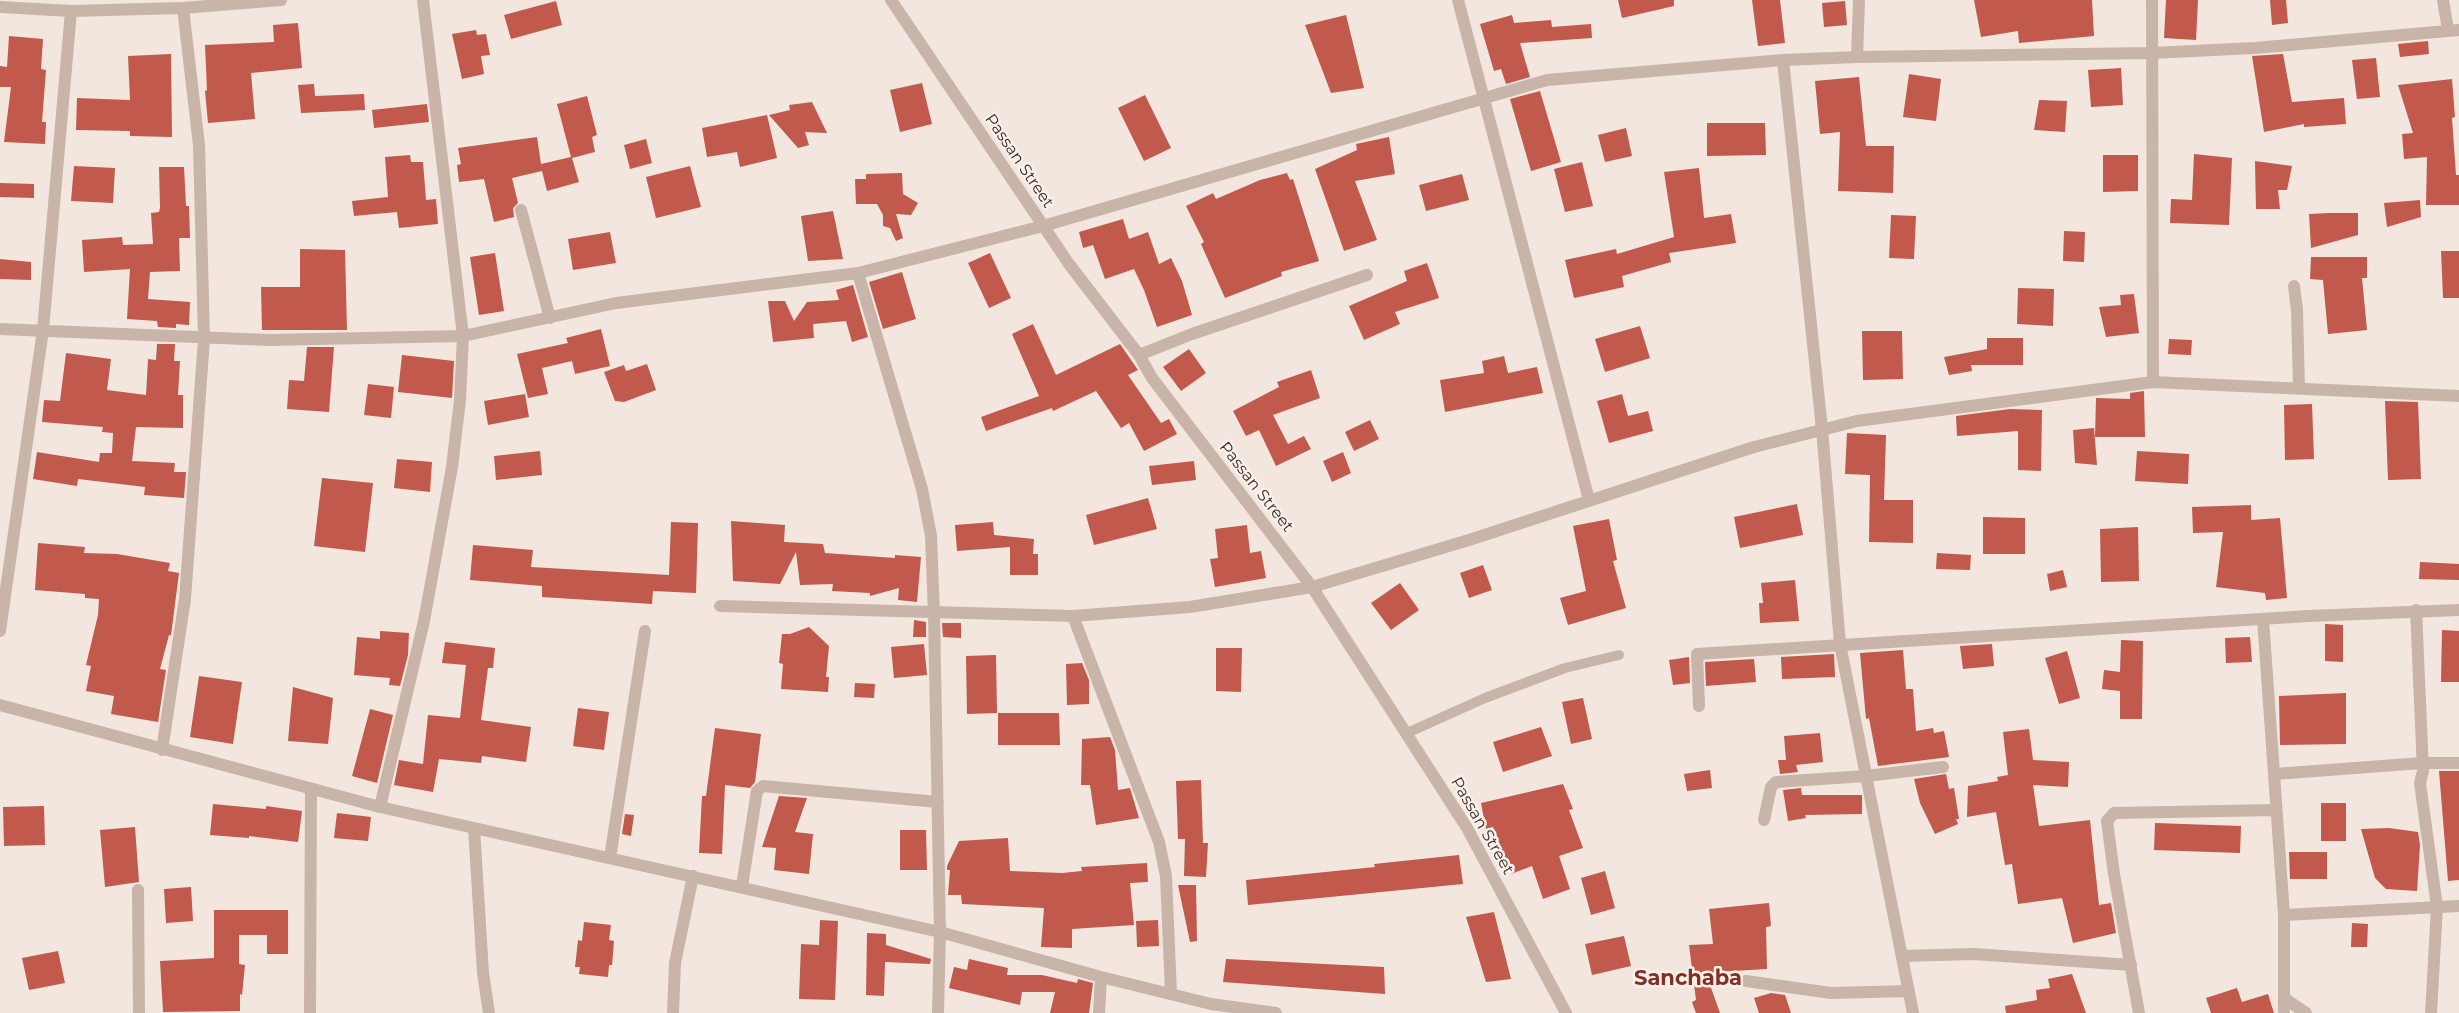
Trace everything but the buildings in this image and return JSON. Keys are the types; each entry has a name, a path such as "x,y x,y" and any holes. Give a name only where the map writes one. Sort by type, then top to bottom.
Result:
{"street":[{"path":"0,7 71,11 92,5 183,8 281,0"},
{"path":"380,807 424,621 452,467 460,400 463,336 423,0"},
{"name":"Passan Street","path":"892,0 1069,264 1139,355 1152,378 1312,587 1467,828 1566,1013"},
{"path":"1458,0 1589,500"},
{"path":"1857,57 1859,0"},
{"path":"2152,0 2153,382"},
{"path":"0,329 204,339 269,340 463,336 616,303 858,274 1043,226 1548,80 1783,60 1857,57 2152,54 2255,48 2453,30 2443,0"},
{"path":"162,750 185,599 204,339 198,145 183,8"},
{"path":"0,631 44,330 71,11"},
{"path":"1783,60 1822,429 1840,644 1913,1013"},
{"path":"521,210 550,318"},
{"path":"858,274 922,489 930,536 934,614 938,802 940,932 938,1013"},
{"path":"1139,355 1192,334 1366,275"},
{"path":"2294,286 2297,310 2299,388"},
{"path":"720,606 934,614 1073,616 1190,607 1312,587 1754,447 1857,421 2153,382 2459,396"},
{"path":"1699,706 1698,654 2416,610 2459,610"},
{"path":"2416,610 2422,763 2420,783 2437,907 2431,1013"},
{"path":"1073,616 1159,842 1166,876 1172,993"},
{"path":"2263,619 2284,915 2284,1013"},
{"path":"610,858 645,630"},
{"path":"0,705 380,807 742,886 940,932 1101,977 1172,993 1210,1009 1276,1013"},
{"path":"2275,774 2422,763 2459,763"},
{"path":"1764,820 1772,787 1776,782 1866,776 1943,767"},
{"path":"742,886 756,791 763,786 938,802"},
{"path":"310,1013 311,790"},
{"path":"2139,1013 2114,874 2107,820 2114,813 2276,810"},
{"path":"474,828 483,973 489,1013"},
{"path":"673,1013 675,964 693,876"},
{"path":"138,890 139,1013"},
{"path":"2284,915 2459,906"},
{"path":"1902,956 1974,954 2131,966"},
{"path":"1099,1013 1101,977"},
{"path":"1746,981 1831,993 1908,991"},
{"path":"2284,998 2306,1013"}],"lane":[{"path":"1407,733 1485,698 1565,668 1620,655"}],"district":[{"name":"Sanchaba","path":"1688,979"}]}
